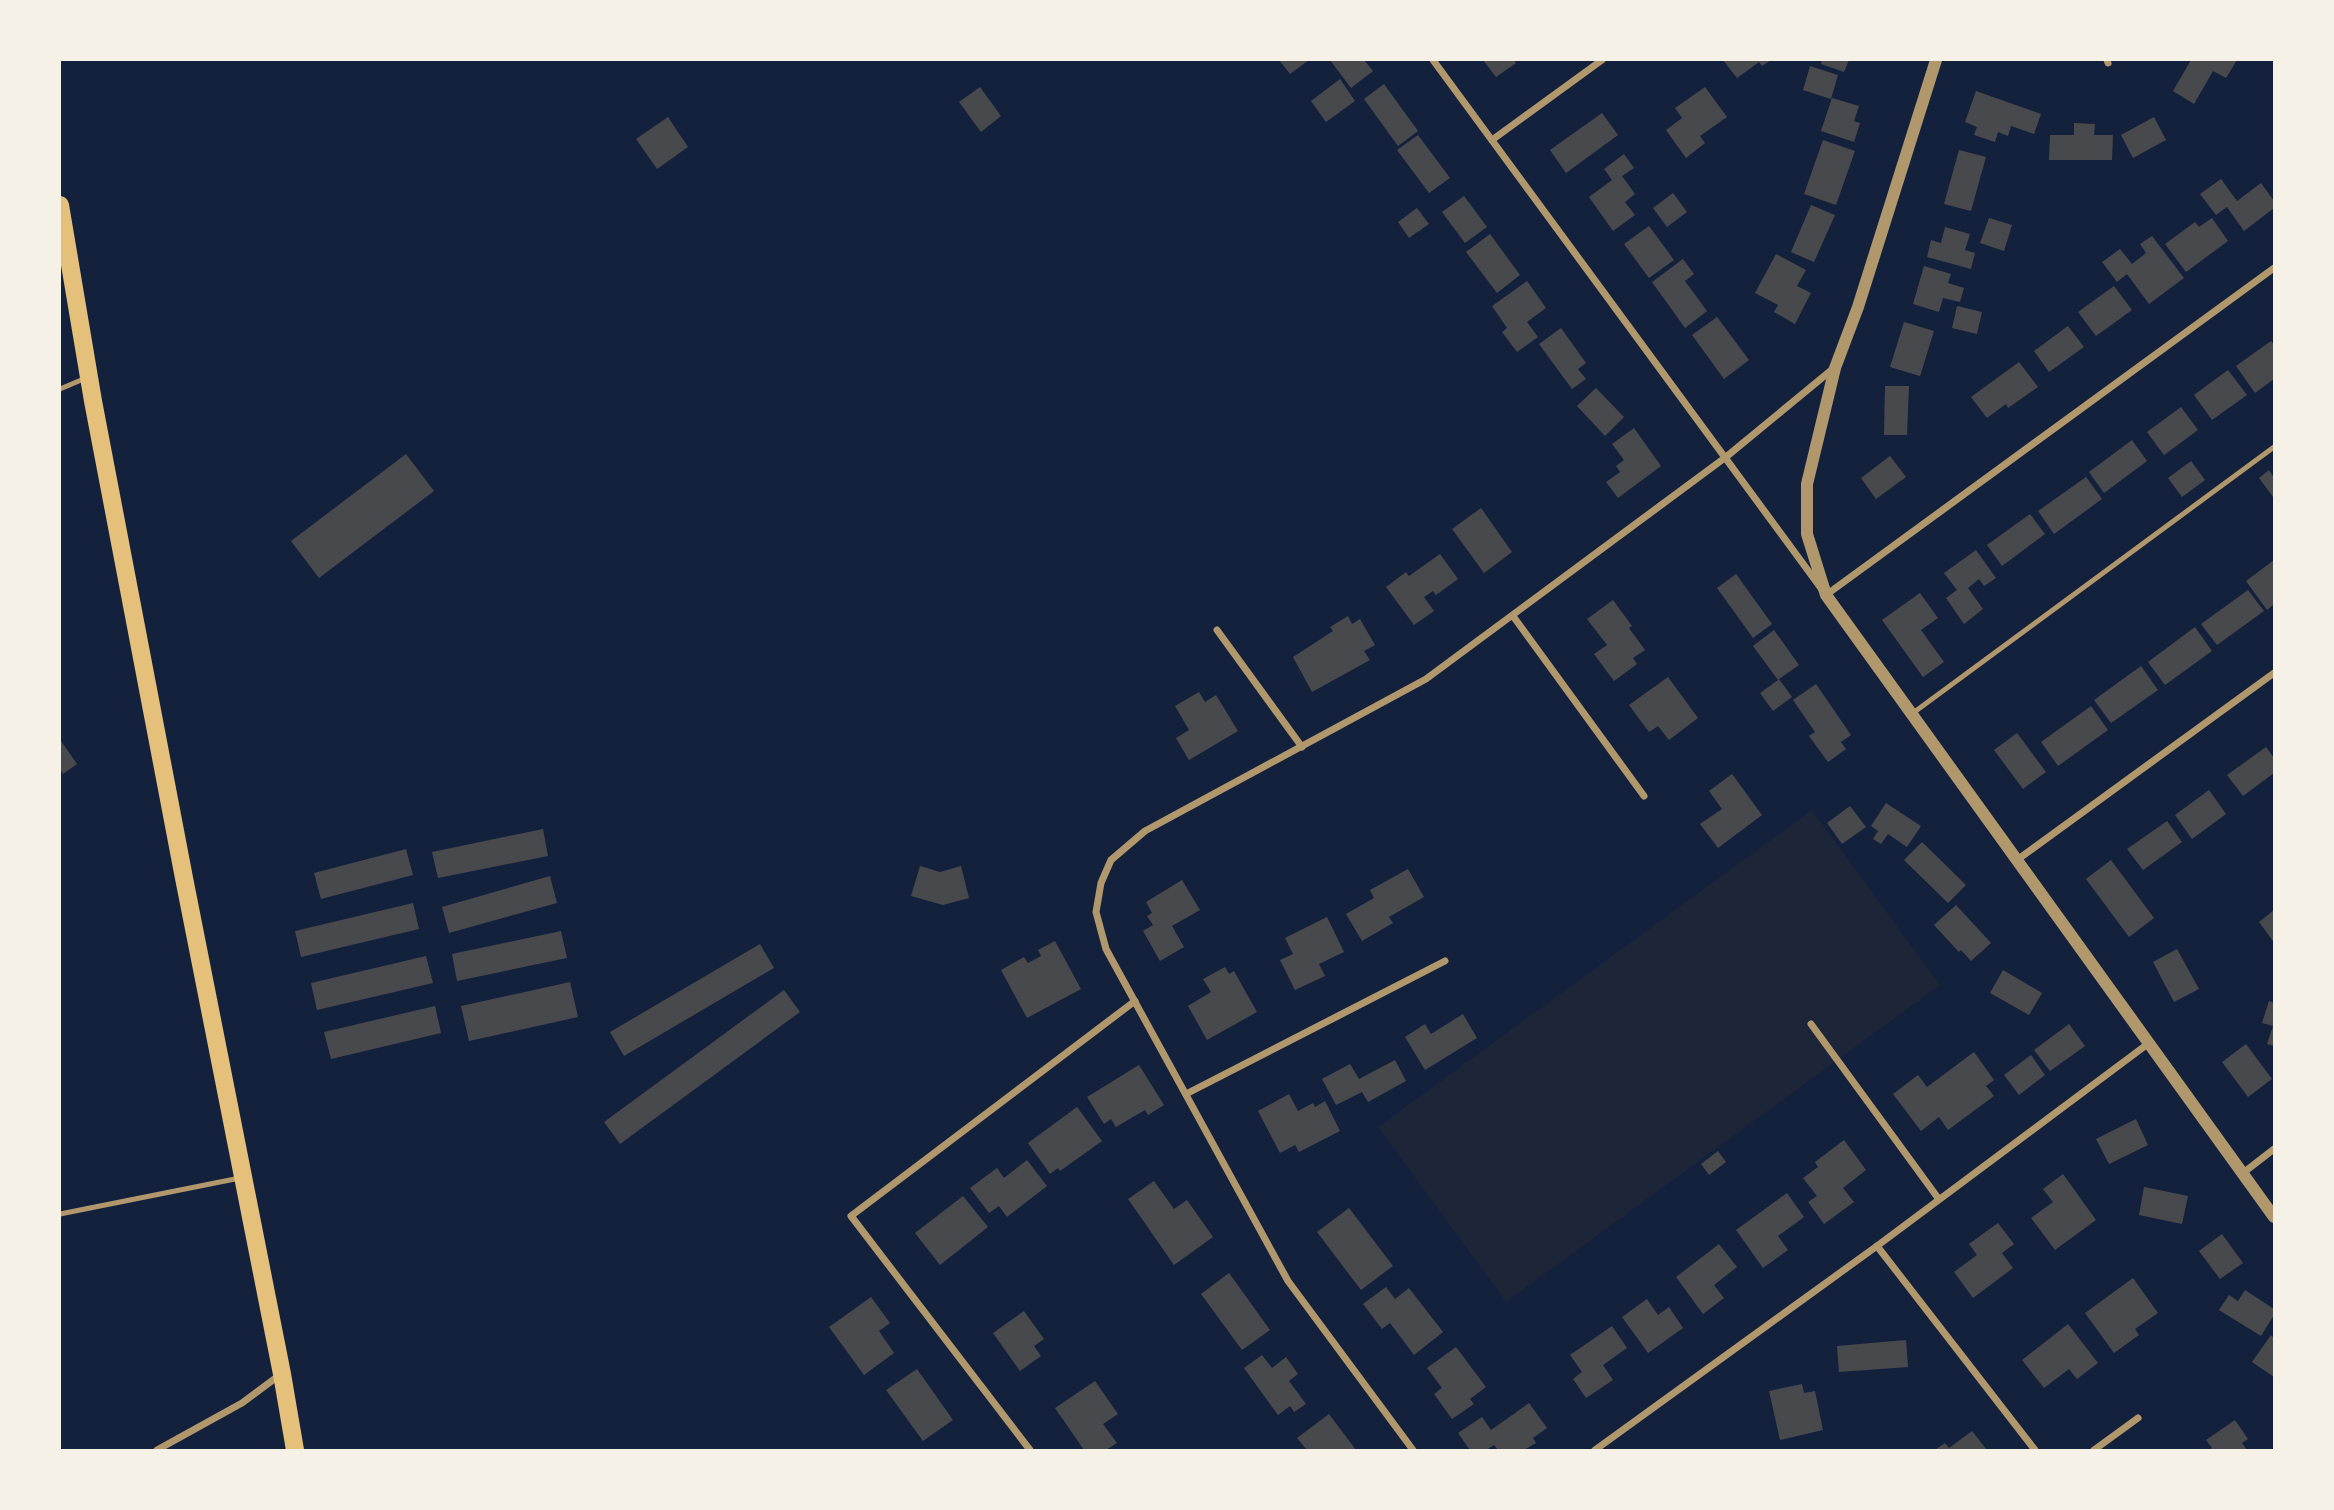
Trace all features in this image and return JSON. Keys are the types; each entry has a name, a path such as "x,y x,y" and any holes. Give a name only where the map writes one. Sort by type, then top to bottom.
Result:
{"highway":[{"path":"60,205 89,377 295,1451"}],"street":[{"path":"1433,60 1726,457 2274,1217"},
{"path":"1492,140 1602,60"},
{"path":"1826,596 1807,534 1807,484 1835,368 1858,307 1936,60"},
{"path":"1826,596 2274,268"},
{"path":"1413,1451 1288,1281 1106,949 1096,912 1101,883 1111,860 1145,831 1426,680 1726,457 1835,368"},
{"path":"1513,616 1644,796"},
{"path":"1217,630 1301,747"},
{"path":"2017,860 2274,673"},
{"path":"1186,1094 1445,961"},
{"path":"1030,1451 851,1216 1135,1001"},
{"path":"1811,1024 1938,1198"},
{"path":"1595,1451 1877,1246 2148,1043"},
{"path":"2243,1173 2274,1149"},
{"path":"1877,1246 2035,1451"},
{"path":"157,1451 242,1403 282,1374"},
{"path":"2094,1451 2138,1418"}],"lane":[{"path":"60,389 89,377"},
{"path":"1911,714 2274,447"},
{"path":"60,1214 243,1177"}],"shaded area":[{"path":"1812,810 1940,985 1506,1302 1378,1127"}],"building":[{"path":"1279,60 1309,60 1290,74"},
{"path":"1330,60 1364,60 1373,71 1351,88"},
{"path":"1483,60 1514,60 1516,63 1496,77"},
{"path":"1723,60 1771,60 1762,66 1759,62 1737,78"},
{"path":"1822,60 1849,60 1844,72 1821,64"},
{"path":"2191,60 2237,60 2226,78 2213,71 2194,104 2173,91"},
{"path":"1810,66 1838,75 1831,99 1803,90"},
{"path":"1340,79 1355,101 1326,122 1311,101"},
{"path":"1384,84 1418,131 1398,146 1364,99"},
{"path":"980,87 1001,116 981,132 959,102"},
{"path":"1705,87 1727,117 1700,136 1705,143 1686,158 1666,130 1682,118 1675,108"},
{"path":"1976,91 2041,114 2034,134 2011,126 2008,136 1998,132 1995,142 1974,135 1977,127 1965,122"},
{"path":"1832,98 1859,106 1854,121 1860,123 1854,142 1821,131"},
{"path":"1602,113 1618,135 1566,173 1550,150"},
{"path":"668,117 688,147 657,169 636,139"},
{"path":"2154,117 2166,140 2133,158 2121,135"},
{"path":"2074,123 2095,124 2094,135 2113,135 2112,160 2049,160 2050,135 2074,135"},
{"path":"1418,135 1450,178 1429,193 1397,150"},
{"path":"1823,140 1855,151 1836,205 1804,194"},
{"path":"1959,150 1986,157 1971,211 1944,204"},
{"path":"1624,154 1634,168 1622,176 1635,194 1625,202 1635,215 1613,231 1589,197 1612,180 1604,169"},
{"path":"2221,179 2237,201 2261,183 2274,201 2274,208 2244,231 2227,207 2216,215 2200,194"},
{"path":"1673,193 1687,212 1667,227 1653,208"},
{"path":"1464,196 1487,227 1465,243 1442,212"},
{"path":"1811,205 1835,215 1814,262 1791,252"},
{"path":"1417,208 1429,224 1409,238 1398,222"},
{"path":"1989,218 2012,225 2004,251 1980,243"},
{"path":"2212,218 2228,241 2186,272 2165,244 2195,222 2199,227"},
{"path":"1649,226 1674,260 1649,278 1624,244"},
{"path":"1945,227 1970,234 1965,250 1975,253 1971,269 1927,257 1931,240 1941,243"},
{"path":"1490,234 1520,275 1497,293 1466,252"},
{"path":"2152,236 2184,278 2149,304 2127,274 2117,282 2102,262 2120,249 2132,264 2146,253 2140,244"},
{"path":"1776,254 1806,270 1797,286 1811,293 1795,324 1774,312 1778,305 1755,293"},
{"path":"1683,259 1694,274 1685,281 1707,311 1685,328 1652,282"},
{"path":"1924,266 1951,274 1948,283 1964,288 1960,302 1943,298 1939,312 1913,304"},
{"path":"1527,281 1546,308 1527,322 1538,337 1517,352 1502,332 1507,328 1492,306"},
{"path":"2114,286 2132,310 2096,336 2078,312"},
{"path":"1957,306 1982,312 1977,334 1952,328"},
{"path":"1717,317 1749,360 1724,379 1692,335"},
{"path":"1904,322 1934,331 1920,376 1890,367"},
{"path":"2068,326 2084,347 2049,372 2034,351"},
{"path":"1561,328 1586,363 1578,369 1586,379 1572,389 1539,344"},
{"path":"2271,341 2274,345 2274,379 2255,393 2236,366"},
{"path":"2019,362 2038,387 2008,408 2006,404 1987,418 1971,397"},
{"path":"2228,370 2247,395 2212,420 2194,395"},
{"path":"1885,386 1909,386 1907,435 1884,435"},
{"path":"1596,388 1624,417 1605,436 1577,406"},
{"path":"2181,407 2198,430 2164,455 2147,432"},
{"path":"1634,428 1661,466 1618,498 1606,482 1620,472 1616,466 1624,460 1612,444"},
{"path":"2132,440 2147,461 2104,493 2089,472"},
{"path":"406,454 434,491 319,578 291,541"},
{"path":"1890,456 1906,477 1876,499 1861,478"},
{"path":"2191,461 2205,480 2182,497 2168,478"},
{"path":"2269,470 2274,478 2273,497 2259,478"},
{"path":"2086,477 2102,499 2054,534 2038,511"},
{"path":"1481,508 1512,552 1484,573 1452,529"},
{"path":"2030,514 2045,534 2002,566 1987,545"},
{"path":"1976,550 1996,578 1984,586 1979,579 1968,588 1983,609 1964,624 1946,598 1957,590 1944,573"},
{"path":"1440,554 1458,579 1436,595 1433,591 1424,597 1434,611 1414,625 1386,587 1406,572 1409,576"},
{"path":"2274,560 2274,604 2267,610 2246,581"},
{"path":"1736,574 1772,624 1753,638 1717,588"},
{"path":"2248,590 2264,611 2217,645 2201,624"},
{"path":"1920,593 1938,618 1921,630 1944,662 1923,677 1882,620"},
{"path":"1613,600 1645,650 1633,658 1637,664 1614,681 1594,654 1607,645 1587,619"},
{"path":"1348,616 1352,624 1360,619 1375,645 1364,651 1370,660 1312,692 1293,657 1333,631 1330,627"},
{"path":"2195,627 2212,651 2165,685 2148,662"},
{"path":"1774,630 1799,665 1779,679 1792,697 1773,711 1760,693 1778,680 1753,646"},
{"path":"2141,666 2158,690 2111,723 2094,700"},
{"path":"1668,677 1698,718 1669,740 1658,726 1649,732 1629,705"},
{"path":"1816,684 1851,735 1841,742 1846,749 1828,762 1809,736 1815,732 1793,700"},
{"path":"1199,692 1205,702 1216,695 1238,731 1189,760 1176,738 1189,730 1175,706"},
{"path":"2091,706 2108,730 2058,766 2041,742"},
{"path":"2017,733 2046,772 2023,789 1994,750"},
{"path":"61,741 77,764 63,774 60,768"},
{"path":"2266,747 2274,758 2274,773 2243,796 2227,775"},
{"path":"1732,774 1762,815 1718,848 1700,824 1722,809 1709,791"},
{"path":"2209,790 2226,814 2192,839 2175,815"},
{"path":"1886,803 1921,826 1907,847 1888,834 1881,844 1873,839 1878,831 1871,826"},
{"path":"1850,806 1866,827 1842,844 1827,823"},
{"path":"2167,821 2182,842 2143,870 2127,849"},
{"path":"543,829 548,856 438,878 432,852"},
{"path":"1922,842 1966,885 1948,903 1904,860"},
{"path":"406,849 413,875 321,899 314,873"},
{"path":"2111,860 2154,918 2129,937 2086,879"},
{"path":"920,866 940,872 961,866 969,898 943,905 911,896"},
{"path":"1408,869 1424,897 1389,917 1393,923 1362,941 1346,914 1374,898 1370,890"},
{"path":"550,876 557,903 449,933 442,907"},
{"path":"1182,880 1200,910 1172,926 1184,947 1160,961 1143,931 1153,925 1147,916 1152,913 1146,902"},
{"path":"413,903 419,929 301,957 295,931"},
{"path":"1956,905 1991,943 1971,961 1934,925"},
{"path":"2274,910 2274,940 2273,941 2259,922"},
{"path":"1327,917 1344,952 1319,964 1325,976 1295,990 1280,960 1293,954 1285,938"},
{"path":"561,931 567,958 457,981 452,954"},
{"path":"1055,941 1081,989 1027,1018 1001,970 1024,957 1028,963 1041,956 1038,950"},
{"path":"760,944 774,968 624,1056 610,1032"},
{"path":"2177,949 2199,989 2174,1002 2153,962"},
{"path":"426,956 433,983 317,1010 311,983"},
{"path":"1225,967 1229,974 1234,971 1257,1012 1207,1040 1188,1006 1211,992 1203,979"},
{"path":"2003,970 2042,993 2029,1015 1990,993"},
{"path":"570,982 578,1017 469,1041 461,1006"},
{"path":"784,990 800,1012 620,1144 604,1122"},
{"path":"2269,1001 2274,1003 2274,1046 2267,1044 2273,1026 2262,1023"},
{"path":"435,1006 441,1033 331,1059 324,1032"},
{"path":"1463,1014 1477,1038 1425,1070 1405,1037 1425,1024 1431,1034"},
{"path":"2069,1024 2085,1046 2050,1071 2034,1050"},
{"path":"2246,1044 2272,1079 2248,1097 2222,1062"},
{"path":"1974,1052 1994,1080 1986,1086 1994,1096 1948,1130 1939,1117 1921,1131 1893,1094 1918,1075 1927,1087"},
{"path":"2031,1055 2045,1075 2019,1095 2004,1075"},
{"path":"1395,1060 1406,1081 1368,1102 1362,1092 1336,1105 1322,1079 1350,1064 1359,1079"},
{"path":"1139,1065 1164,1105 1148,1115 1145,1110 1116,1127 1111,1119 1104,1124 1087,1097"},
{"path":"1289,1094 1298,1111 1313,1103 1315,1107 1325,1101 1340,1131 1299,1152 1295,1145 1280,1153 1258,1111"},
{"path":"1077,1107 1102,1141 1060,1171 1058,1168 1050,1174 1028,1143"},
{"path":"2136,1119 2148,1145 2109,1164 2096,1139"},
{"path":"1844,1140 1866,1170 1843,1188 1854,1202 1824,1224 1808,1202 1817,1196 1803,1178 1818,1167 1815,1162"},
{"path":"1718,1151 1726,1162 1709,1175 1701,1164"},
{"path":"1027,1160 1047,1186 1007,1217 999,1206 989,1213 970,1188 997,1168 1004,1178"},
{"path":"2063,1174 2096,1220 2055,1250 2031,1218 2053,1202 2043,1189"},
{"path":"1154,1181 1174,1209 1187,1200 1213,1237 1174,1265 1128,1199"},
{"path":"2144,1187 2188,1196 2182,1224 2139,1215"},
{"path":"1787,1193 1804,1217 1778,1236 1788,1250 1763,1268 1736,1230"},
{"path":"963,1196 988,1227 940,1265 915,1233"},
{"path":"1349,1208 1393,1266 1361,1290 1317,1232"},
{"path":"1998,1223 2014,1244 2002,1253 2013,1268 1973,1298 1954,1272 1977,1255 1969,1244"},
{"path":"2222,1234 2243,1263 2220,1279 2199,1251"},
{"path":"1719,1244 1737,1267 1714,1285 1724,1298 1703,1314 1676,1277"},
{"path":"1229,1273 1270,1330 1242,1350 1201,1294"},
{"path":"2133,1278 2158,1313 2135,1329 2139,1335 2114,1353 2085,1313"},
{"path":"1386,1287 1395,1299 1409,1288 1443,1332 1414,1355 1390,1323 1382,1329 1363,1304"},
{"path":"2245,1290 2274,1309 2274,1315 2261,1336 2219,1310 2229,1295 2238,1301"},
{"path":"871,1297 890,1323 879,1331 894,1353 864,1375 829,1327"},
{"path":"1647,1299 1658,1315 1669,1307 1683,1328 1648,1353 1622,1317"},
{"path":"1024,1311 1044,1339 1034,1346 1041,1356 1020,1371 993,1333"},
{"path":"2068,1324 2098,1363 2077,1379 2069,1369 2044,1388 2022,1360"},
{"path":"1612,1326 1627,1348 1603,1365 1613,1380 1586,1398 1573,1379 1582,1372 1570,1355"},
{"path":"2271,1335 2274,1338 2274,1377 2252,1362"},
{"path":"1906,1340 1908,1367 1839,1372 1837,1346"},
{"path":"1456,1347 1486,1387 1470,1399 1474,1404 1452,1419 1434,1394 1442,1388 1427,1368"},
{"path":"1262,1355 1272,1368 1286,1357 1298,1374 1289,1381 1306,1404 1294,1412 1290,1406 1278,1415 1244,1368"},
{"path":"917,1369 953,1420 923,1441 886,1390"},
{"path":"1095,1381 1118,1414 1103,1424 1117,1443 1106,1450 1084,1450 1055,1408"},
{"path":"1802,1384 1804,1393 1815,1391 1823,1430 1780,1440 1769,1391"},
{"path":"1529,1403 1547,1428 1533,1438 1536,1443 1524,1450 1498,1450 1494,1445 1486,1450 1470,1450 1458,1433 1482,1417 1491,1430"},
{"path":"1329,1414 1356,1450 1307,1450 1297,1438"},
{"path":"2235,1420 2248,1439 2242,1443 2247,1450 2209,1450 2212,1448 2206,1440"},
{"path":"1972,1431 1987,1450 1935,1450 1945,1443 1949,1448"}]}
